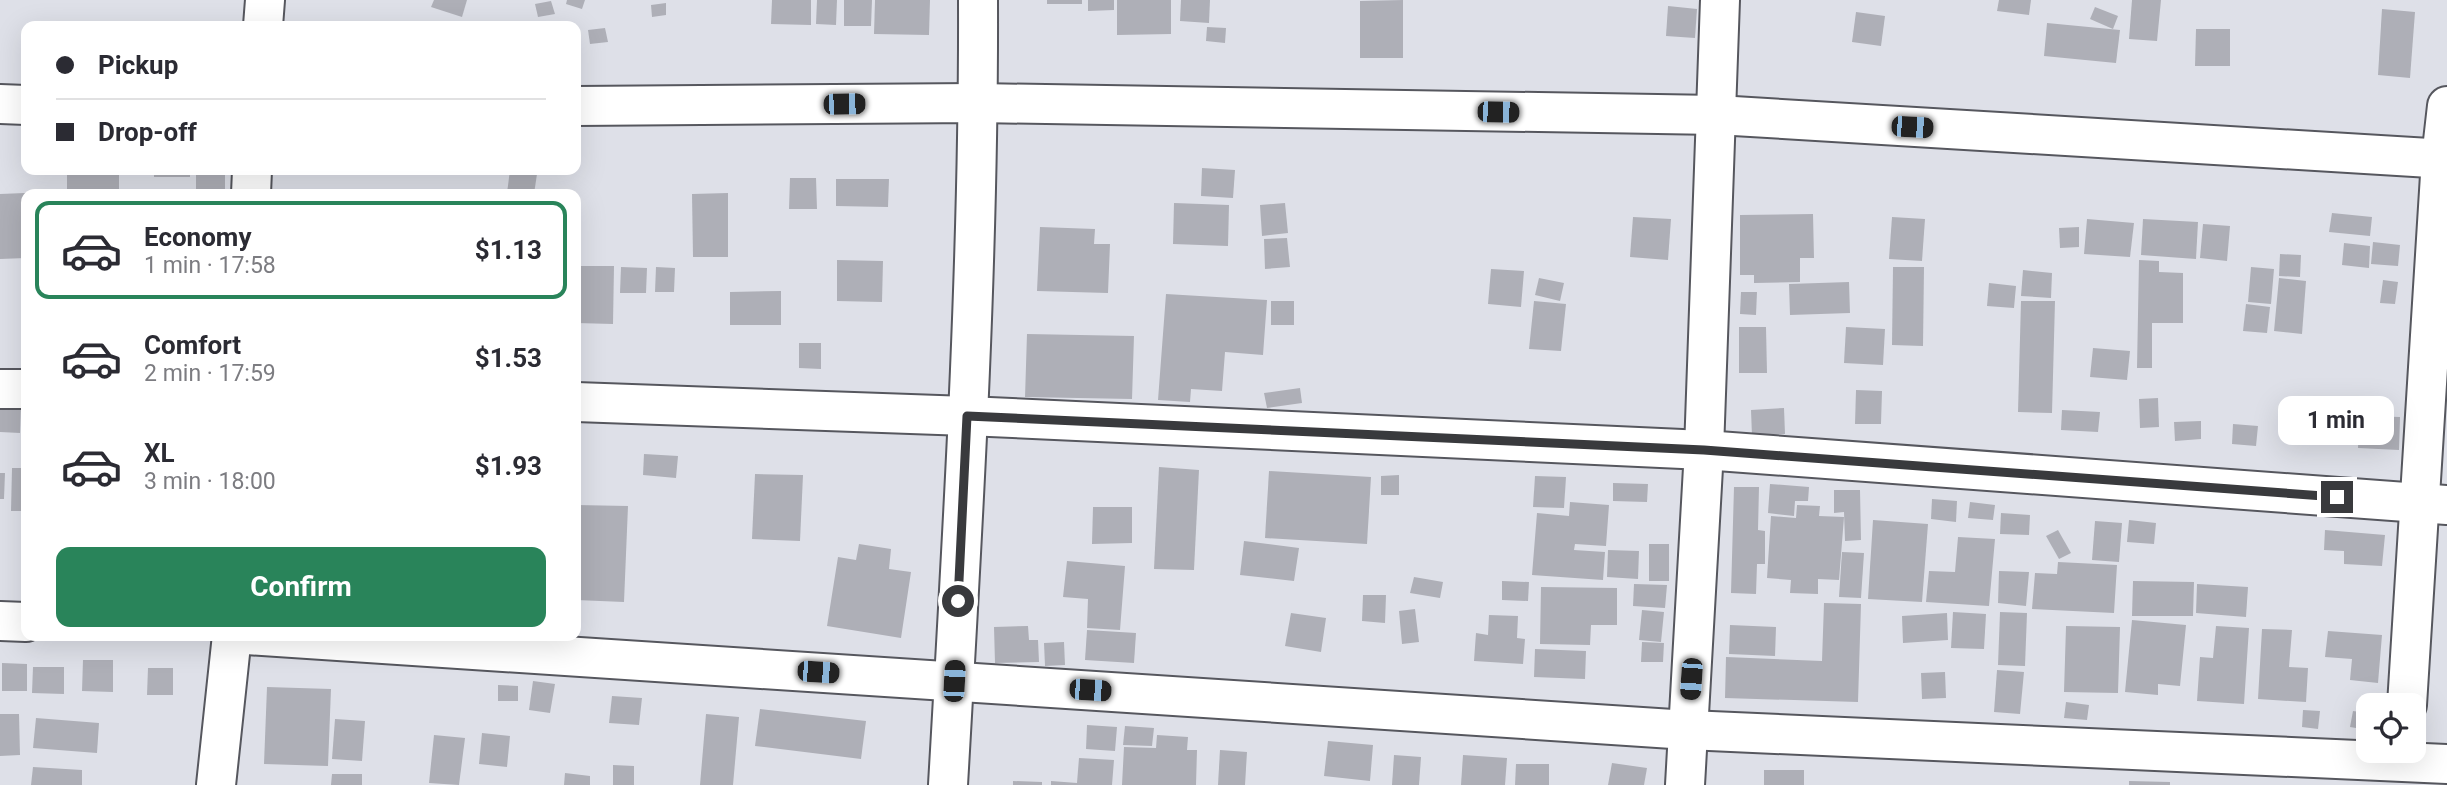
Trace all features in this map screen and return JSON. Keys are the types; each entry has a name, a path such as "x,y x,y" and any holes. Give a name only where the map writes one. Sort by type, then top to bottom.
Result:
{"street":[{"path":"263,21 265,0"},
{"path":"948,785 967,416 978,103 978,0"},
{"path":"1685,785 1704,450 1720,0"},
{"path":"581,106 978,103 1717,115 2444,159"},
{"path":"0,104 21,105"},
{"path":"2409,693 2434,504 2447,106"},
{"path":"0,389 21,389"},
{"path":"581,402 967,416 1704,450 2434,504"},
{"path":"0,621 21,622"},
{"path":"216,785 231,641"},
{"path":"339,641 1688,730 2403,766 2447,764"}],"building":[{"path":"434,0 467,0 462,17 431,7"},
{"path":"567,0 585,0 582,9 566,4"},
{"path":"772,0 811,0 811,25 771,24"},
{"path":"817,0 837,0 836,25 816,24"},
{"path":"844,0 872,0 871,26 844,26"},
{"path":"875,0 930,0 929,35 874,34"},
{"path":"1047,0 1082,0 1082,4 1047,4"},
{"path":"1088,0 1114,0 1114,10 1088,11"},
{"path":"1117,0 1171,0 1171,34 1117,35"},
{"path":"1181,0 1210,0 1209,23 1180,21"},
{"path":"1403,0 1403,58 1360,58 1360,1"},
{"path":"1999,0 2031,0 2029,15 1997,11"},
{"path":"2132,0 2161,0 2157,41 2129,39"},
{"path":"551,1 555,14 538,17 535,4"},
{"path":"666,3 666,15 652,17 651,5"},
{"path":"1668,6 1697,9 1695,38 1666,36"},
{"path":"2095,7 2118,16 2113,29 2090,19"},
{"path":"2382,9 2415,12 2410,78 2378,75"},
{"path":"1856,12 1885,16 1881,46 1852,42"},
{"path":"2047,23 2120,30 2116,63 2044,56"},
{"path":"1207,27 1226,28 1225,43 1206,41"},
{"path":"605,28 608,42 590,44 588,30"},
{"path":"2196,29 2230,29 2230,66 2195,66"},
{"path":"1202,168 1235,170 1233,198 1201,196"},
{"path":"67,175 119,175 119,189 67,189"},
{"path":"154,175 190,175 190,177"},
{"path":"196,175 225,175 225,189 196,189"},
{"path":"509,175 537,175 535,189 508,189"},
{"path":"790,178 816,178 817,209 789,209"},
{"path":"836,179 889,179 888,207 836,206"},
{"path":"21,193 21,258 0,259 0,194"},
{"path":"728,193 728,257 693,257 692,194"},
{"path":"1174,203 1229,205 1228,246 1173,244"},
{"path":"1285,203 1288,233 1262,236 1260,205"},
{"path":"2332,213 2372,217 2370,236 2329,232"},
{"path":"1813,214 1814,258 1800,258 1800,282 1754,283 1754,275 1740,275 1740,215"},
{"path":"1633,217 1671,219 1668,260 1630,257"},
{"path":"1892,217 1925,219 1922,261 1889,259"},
{"path":"2087,219 2134,223 2130,257 2084,254"},
{"path":"2143,219 2198,222 2196,259 2141,255"},
{"path":"2203,224 2230,226 2227,261 2200,258"},
{"path":"1040,227 1095,229 1094,244 1110,244 1108,293 1037,291"},
{"path":"2079,227 2079,247 2060,248 2059,228"},
{"path":"1287,238 1290,267 1265,269 1264,239"},
{"path":"2373,242 2400,245 2398,266 2371,264"},
{"path":"2344,243 2370,246 2369,268 2342,265"},
{"path":"2280,254 2301,255 2300,277 2279,276"},
{"path":"837,260 883,261 882,302 837,301"},
{"path":"2139,260 2159,261 2159,272 2183,273 2183,323 2152,323 2152,368 2137,368"},
{"path":"581,266 614,266 613,324 581,323"},
{"path":"621,267 647,268 646,293 620,293"},
{"path":"656,267 675,268 674,292 655,292"},
{"path":"1893,267 1924,267 1923,346 1892,345"},
{"path":"2251,267 2274,269 2271,304 2248,302"},
{"path":"1491,269 1524,271 1521,307 1488,304"},
{"path":"2023,270 2052,273 2051,298 2021,296"},
{"path":"1539,278 1564,283 1560,301 1535,295"},
{"path":"2279,278 2306,281 2302,334 2274,331"},
{"path":"2383,280 2398,282 2395,304 2380,303"},
{"path":"1849,282 1850,313 1790,315 1789,284"},
{"path":"1989,283 2016,286 2014,308 1987,306"},
{"path":"781,291 781,325 730,325 730,292"},
{"path":"1741,292 1757,292 1756,315 1740,314"},
{"path":"1166,294 1267,300 1263,355 1225,352 1222,391 1191,389 1190,402 1158,400"},
{"path":"1271,301 1294,301 1294,325 1271,325"},
{"path":"1534,301 1566,304 1561,351 1529,349"},
{"path":"2021,301 2055,301 2052,413 2018,412"},
{"path":"2246,304 2270,307 2267,333 2243,331"},
{"path":"1739,327 1766,327 1767,373 1739,373"},
{"path":"1846,327 1885,329 1883,365 1844,363"},
{"path":"1027,334 1134,336 1132,399 1025,397"},
{"path":"799,343 821,343 821,369 799,368"},
{"path":"2093,348 2130,351 2127,380 2090,377"},
{"path":"1300,388 1302,403 1267,408 1264,393"},
{"path":"1856,390 1882,391 1881,424 1855,424"},
{"path":"2158,398 2159,427 2140,428 2139,399"},
{"path":"0,405 21,405 20,433 0,432"},
{"path":"1784,408 1785,434 1752,436 1751,410"},
{"path":"2062,410 2100,412 2098,432 2061,430"},
{"path":"2359,416 2400,417 2399,450 2358,448"},
{"path":"2201,421 2201,439 2175,441 2174,422"},
{"path":"2233,424 2258,426 2256,446 2232,444"},
{"path":"644,454 678,456 676,478 643,475"},
{"path":"1159,467 1199,470 1194,570 1154,569"},
{"path":"12,468 21,468 21,511 11,511"},
{"path":"1269,471 1371,477 1367,544 1265,538"},
{"path":"0,473 5,473 4,499 0,499"},
{"path":"755,474 803,475 800,541 752,539"},
{"path":"1399,475 1399,495 1381,495 1381,476"},
{"path":"1535,476 1566,477 1564,508 1533,507"},
{"path":"1613,483 1648,484 1647,502 1613,501"},
{"path":"1770,484 1809,487 1808,501 1795,501 1794,516 1768,513"},
{"path":"1734,487 1759,487 1758,530 1765,531 1765,564 1757,564 1756,594 1731,593"},
{"path":"1834,490 1860,490 1861,540 1845,541 1844,512 1834,513"},
{"path":"1932,499 1957,501 1956,522 1931,519"},
{"path":"1570,502 1609,505 1606,546 1575,544 1574,550 1605,552 1603,580 1532,575 1537,513 1569,516"},
{"path":"1970,502 1995,505 1993,520 1968,518"},
{"path":"581,505 628,506 624,602 581,600"},
{"path":"1797,505 1820,506 1819,516 1844,517 1839,580 1818,579 1818,594 1790,593 1791,580 1767,578 1771,516 1796,518"},
{"path":"1093,507 1132,507 1132,543 1092,544"},
{"path":"2001,513 2030,515 2029,535 2000,534"},
{"path":"1873,520 1928,524 1922,602 1868,599"},
{"path":"2129,520 2156,523 2154,544 2127,542"},
{"path":"2095,521 2122,523 2119,562 2092,560"},
{"path":"2058,530 2071,553 2059,559 2046,536"},
{"path":"2325,530 2385,535 2382,566 2344,564 2344,551 2324,550"},
{"path":"1958,537 1995,539 1989,606 1926,602 1929,571 1955,572"},
{"path":"1244,541 1299,548 1294,581 1240,575"},
{"path":"859,544 891,549 889,569 911,572 901,638 827,626 838,557 856,560"},
{"path":"1649,544 1669,544 1669,581 1649,581"},
{"path":"1608,550 1639,551 1638,579 1607,577"},
{"path":"1842,552 1864,553 1861,598 1839,597"},
{"path":"1067,561 1125,566 1120,630 1087,628 1088,599 1063,597"},
{"path":"2058,562 2117,565 2114,613 2032,609 2035,573 2057,574"},
{"path":"1999,571 2029,572 2026,606 1998,603"},
{"path":"1414,577 1443,582 1440,598 1410,593"},
{"path":"1502,581 1529,582 1528,601 1502,600"},
{"path":"2133,581 2194,582 2193,616 2132,616"},
{"path":"1634,584 1667,585 1665,608 1633,606"},
{"path":"2197,584 2248,587 2246,617 2196,613"},
{"path":"1541,587 1617,588 1617,625 1591,625 1590,645 1540,644"},
{"path":"1363,595 1386,595 1385,623 1362,621"},
{"path":"1824,603 1861,604 1858,702 1725,698 1726,657 1822,661"},
{"path":"1415,609 1419,642 1402,644 1399,611"},
{"path":"1642,610 1664,612 1661,642 1639,640"},
{"path":"1953,612 1986,614 1984,649 1951,648"},
{"path":"2000,612 2027,613 2025,666 1998,665"},
{"path":"1291,613 1326,618 1321,652 1285,646"},
{"path":"1947,613 1948,640 1903,643 1902,616"},
{"path":"1489,615 1518,616 1517,638 1525,639 1523,664 1474,661 1476,633 1488,635"},
{"path":"2132,620 2186,625 2180,686 2158,684 2158,695 2125,692"},
{"path":"1730,625 1776,627 1775,656 1729,654"},
{"path":"1028,626 1029,640 1038,640 1039,662 995,663 994,627"},
{"path":"2066,626 2120,627 2118,693 2064,692"},
{"path":"2216,626 2249,628 2244,704 2197,701 2200,657 2213,658"},
{"path":"2262,629 2292,630 2289,667 2308,668 2306,702 2258,699"},
{"path":"1087,630 1136,633 1134,663 1085,660"},
{"path":"2328,631 2382,635 2378,683 2350,680 2352,659 2325,657"},
{"path":"1064,642 1065,665 1045,666 1044,643"},
{"path":"1642,642 1664,643 1663,662 1641,662"},
{"path":"1535,649 1586,651 1585,679 1534,677"},
{"path":"83,660 113,660 113,692 82,691"},
{"path":"2,663 27,664 27,691 2,691"},
{"path":"33,667 64,667 64,694 32,693"},
{"path":"148,668 173,668 173,695 147,695"},
{"path":"1997,670 2024,672 2020,714 1994,712"},
{"path":"1945,672 1946,698 1922,699 1921,673"},
{"path":"533,681 555,684 550,713 529,710"},
{"path":"498,685 518,686 518,701 498,701"},
{"path":"267,687 331,689 328,766 264,764"},
{"path":"612,696 642,698 639,725 609,723"},
{"path":"2066,702 2089,705 2087,720 2064,718"},
{"path":"760,709 866,721 861,759 755,746"},
{"path":"2303,710 2320,711 2318,729 2302,727"},
{"path":"2353,711 2356,711 2356,728 2350,727"},
{"path":"0,714 19,714 20,755 0,756"},
{"path":"706,714 739,717 733,785 700,785"},
{"path":"36,718 99,723 97,753 33,748"},
{"path":"335,719 365,721 362,761 332,759"},
{"path":"1087,725 1117,727 1115,751 1086,749"},
{"path":"1125,726 1154,728 1152,746 1123,745"},
{"path":"482,733 510,736 507,767 479,764"},
{"path":"434,735 465,738 459,785 429,783"},
{"path":"1157,735 1188,737 1187,750 1197,750 1196,785 1122,785 1124,747 1156,748"},
{"path":"1328,741 1373,745 1370,781 1324,776"},
{"path":"1220,750 1247,752 1245,785 1218,785"},
{"path":"1394,755 1421,757 1419,785 1392,785"},
{"path":"1463,755 1507,758 1505,785 1461,785"},
{"path":"1079,758 1114,760 1112,785 1051,785 1051,781 1077,783"},
{"path":"1612,763 1647,768 1644,785 1608,785"},
{"path":"1516,764 1549,764 1549,785 1515,785"},
{"path":"613,765 634,766 634,785 613,785"},
{"path":"33,767 82,770 82,785 31,785"},
{"path":"1764,770 1804,770 1804,785 1764,785"},
{"path":"565,773 590,776 590,785 564,785"},
{"path":"332,774 362,774 362,785 331,785"},
{"path":"1013,781 1042,782 1042,785 1013,785"},
{"path":"2129,781 2170,782 2170,785 2129,785"}],"route":[{"path":"958,601 967,416 1704,450 2337,497"}]}
